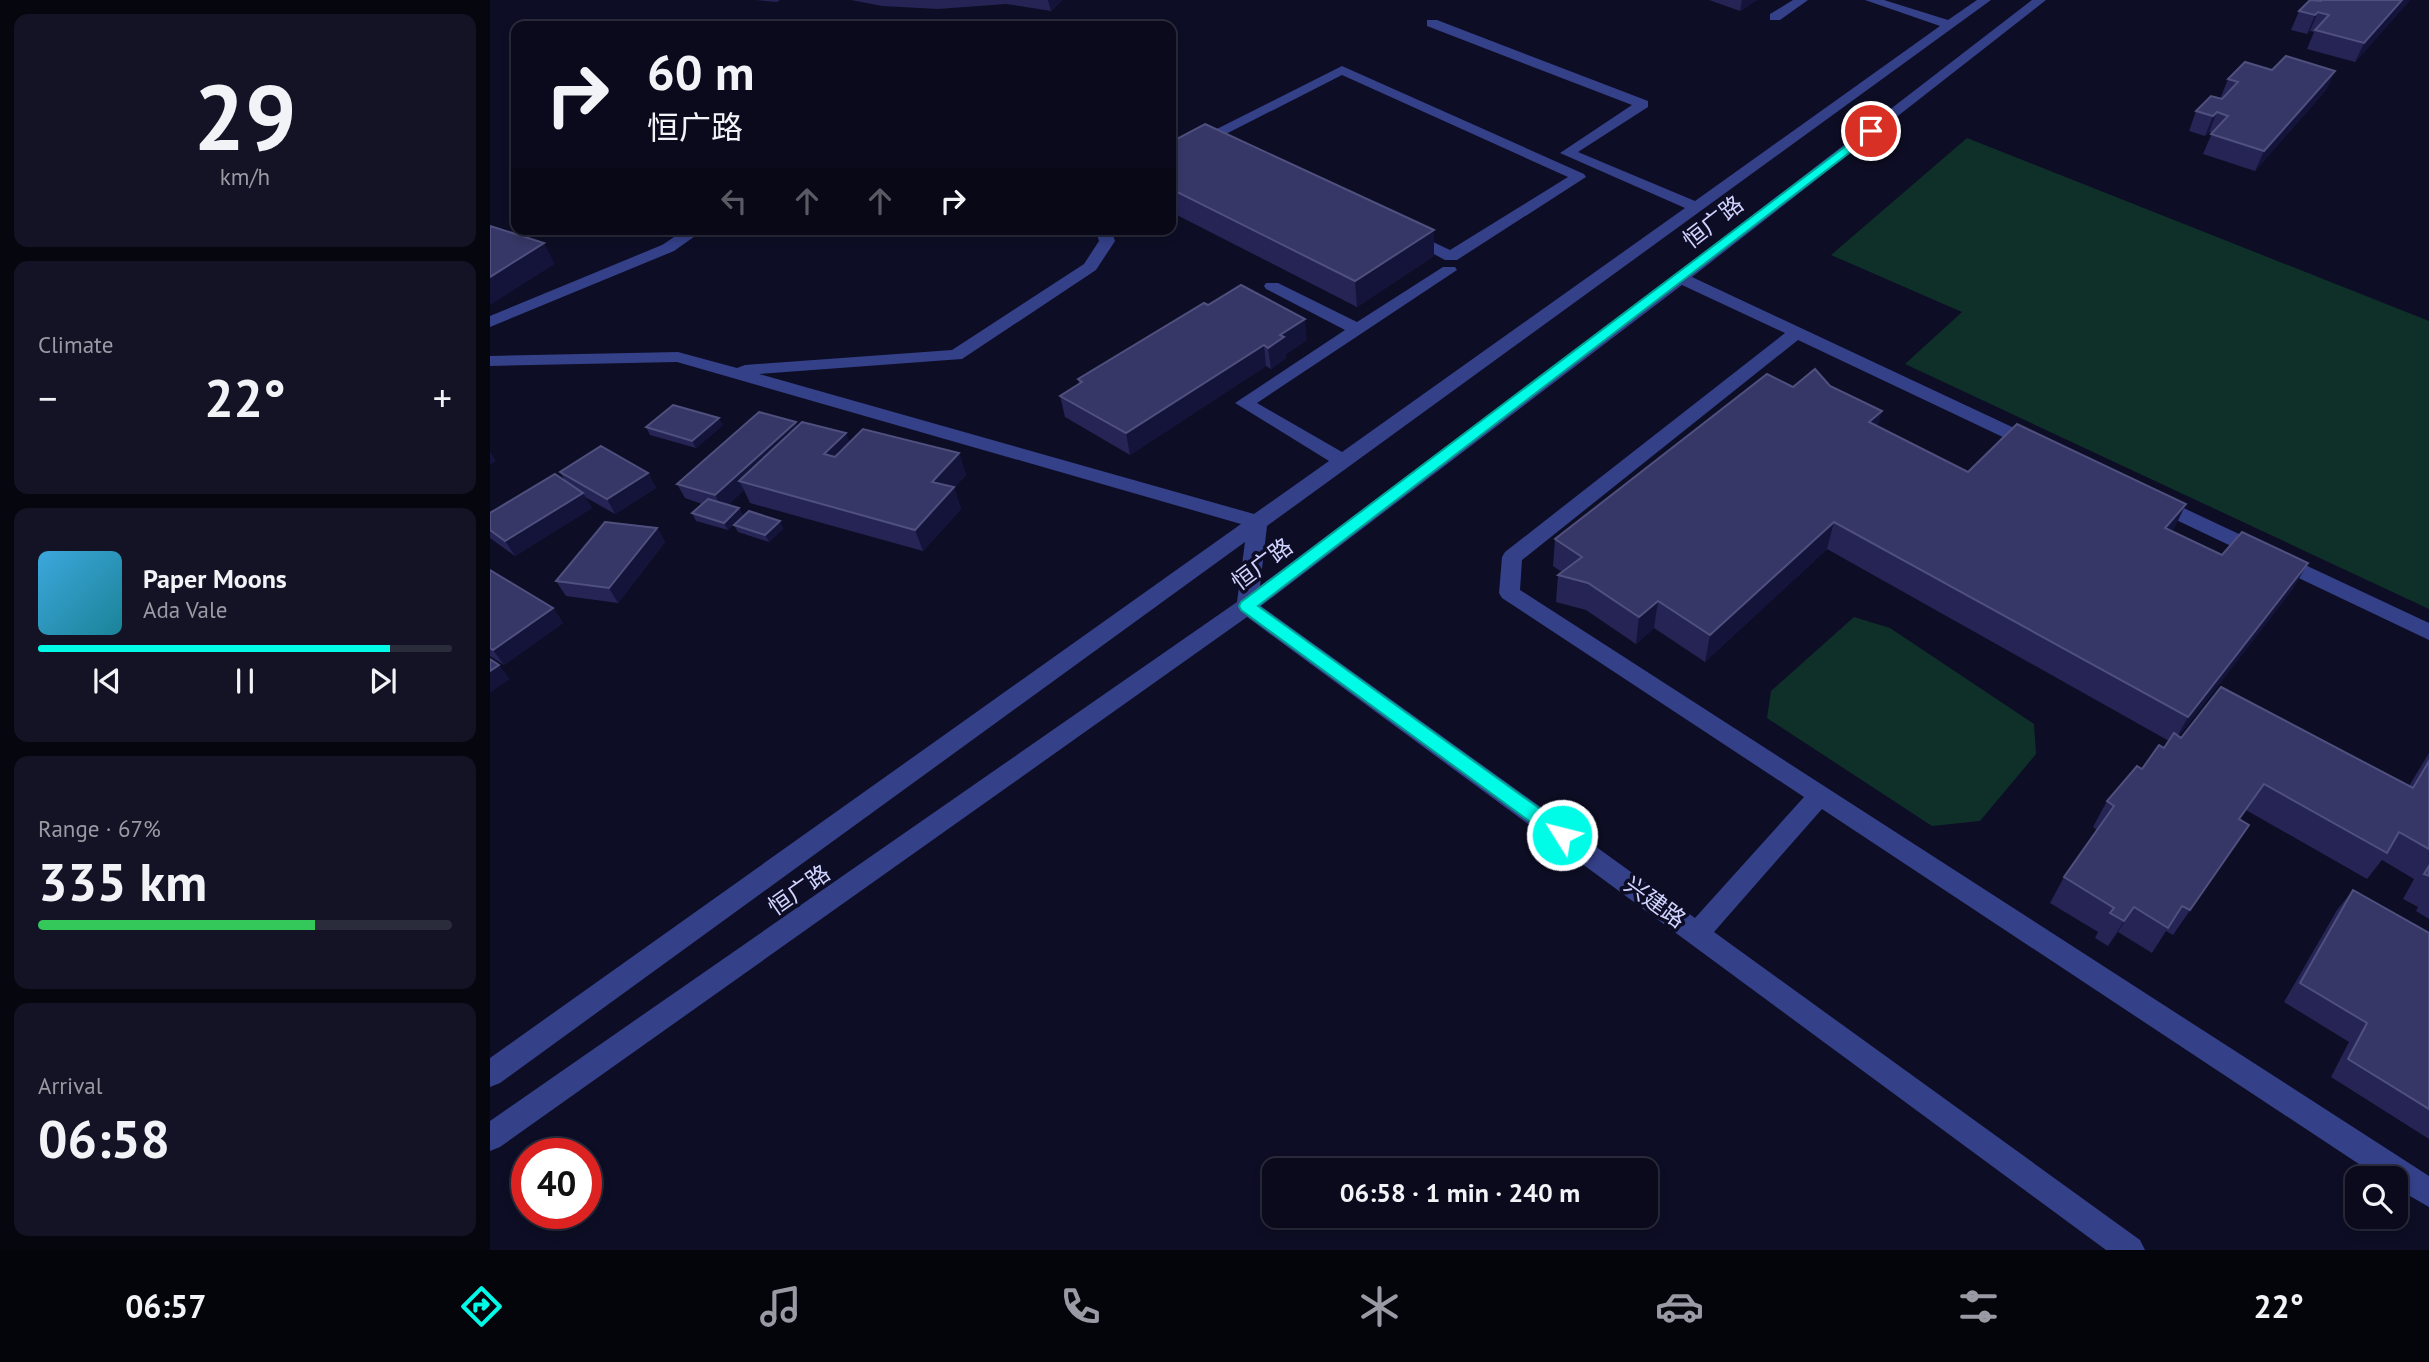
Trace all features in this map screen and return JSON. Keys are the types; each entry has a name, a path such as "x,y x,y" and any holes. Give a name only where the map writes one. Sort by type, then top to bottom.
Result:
{"street":[{"path":"1775,18 1802,0"},
{"path":"1871,0 1955,22"},
{"path":"1901,0 1955,22"},
{"name":"恒广路","path":"490,1074 1985,0"},
{"name":"恒广路","path":"490,1137 1247,606 1681,278 2040,0"},
{"path":"1432,23 1643,104 1567,153 1696,207"},
{"path":"1176,156 1214,142 1342,70 1579,177 1451,257 1390,227"},
{"path":"490,322 668,248 688,235"},
{"path":"729,371 956,355 1090,267 1107,241 1105,235"},
{"path":"1343,461 1244,403 1449,270"},
{"path":"1681,278 2050,452"},
{"path":"1272,286 1357,329"},
{"path":"1796,332 1512,558 1510,593 2429,1192"},
{"path":"490,361 678,357 1258,522 1247,606"},
{"path":"2138,493 2429,632"},
{"name":"兴建路","path":"1247,606 2130,1250"},
{"path":"1697,933 1820,795"}],"green space":[{"path":"1967,138 2429,321 2429,609 1905,364 1962,312 1831,255"},
{"path":"1854,617 1890,628 2034,724 2036,754 1980,821 1932,826 1767,718 1771,691"}],"building":[{"path":"2310,0 2402,0 2364,43 2315,30 2329,15 2299,11"},
{"path":"2286,56 2335,71 2264,151 2211,134 2228,116 2217,112 2213,116 2196,111 2211,96 2222,99 2238,82 2228,79 2245,62 2272,70"},
{"path":"1205,124 1434,230 1355,281 1176,192 1176,139"},
{"path":"490,226 511,233 511,235 544,243 490,277"},
{"path":"1241,285 1305,319 1280,335 1284,337 1268,348 1264,345 1126,433 1060,396 1082,382 1078,379 1204,303 1208,305"},
{"path":"1815,369 1830,386 1882,411 1869,422 1968,472 2017,424 2186,504 2165,528 2222,555 2242,532 2308,563 2188,717 1834,522 1710,635 1658,601 1639,617 1588,583 1558,575 1582,557 1555,539 1767,374 1793,387"},
{"path":"673,405 719,418 692,441 646,427"},
{"path":"759,412 796,422 715,495 677,484"},
{"path":"802,422 846,433 824,454 835,457 863,429 959,453 932,482 954,487 915,530 739,481"},
{"path":"601,446 648,473 607,499 560,472"},
{"path":"555,474 583,493 505,541 490,530 490,513"},
{"path":"708,499 739,508 724,523 692,513"},
{"path":"749,511 780,521 765,535 734,525"},
{"path":"605,522 657,528 609,588 556,581"},
{"path":"490,570 553,608 493,650 490,648"},
{"path":"490,659 499,665 490,671"},
{"path":"2221,687 2413,788 2429,761 2429,849 2399,832 2387,853 2264,784 2239,819 2249,825 2190,910 2182,906 2168,928 2134,907 2124,921 2110,913 2114,908 2064,877 2114,806 2107,801 2137,766 2142,769 2159,745 2164,748 2174,733 2181,738"},
{"path":"2353,890 2429,933 2429,1109 2348,1059 2367,1023 2300,983"}],"route":[{"path":"1562,835 1247,606 1871,131"}]}
